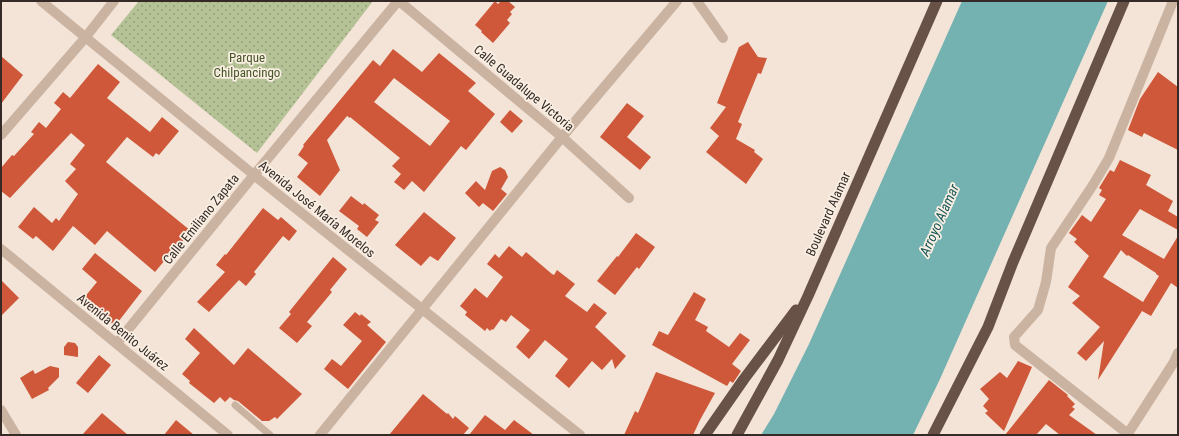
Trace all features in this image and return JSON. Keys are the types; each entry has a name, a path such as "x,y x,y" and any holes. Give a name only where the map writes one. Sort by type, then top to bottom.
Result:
{"highway":[{"name":"Boulevard Alamar","path":"737,435 778,360 808,296 937,1"},
{"path":"933,435 988,327 1016,255 1124,1"},
{"path":"705,435 762,355 808,296"}],"street":[{"name":"Avenida José María Morelos","path":"41,1 254,175 580,435"},
{"path":"1,136 85,38 114,1"},
{"name":"Calle Guadalupe Victoria","path":"399,1 562,137 629,198"},
{"name":"Calle Emiliano Zapata","path":"118,343 254,175 399,1"},
{"path":"320,435 562,137 676,1"},
{"path":"697,1 723,38"},
{"path":"1173,1 1109,158 1051,248 1046,282 1038,310 1014,337 1015,345 1128,435 1177,359"},
{"name":"Avenida Benito Juárez","path":"1,249 118,343 228,435"},
{"path":"1,410 16,435"}],"lane":[{"path":"235,405 270,435"}],"green space":[{"name":"Parque Chilpancingo","path":"139,1 373,1 257,153 111,35"}],"water":[{"name":"Arroyo Alamar","path":"962,1 1108,1 940,379 913,435 761,435 774,414 809,344"}],"building":[{"path":"495,1 498,4 501,1 508,1 515,7 510,12 512,14 507,20 510,23 493,43 475,25"},
{"path":"748,42 758,57 767,58 761,74 758,73 738,122 742,124 736,139 755,150 754,152 763,159 746,184 706,152 719,136 710,128 726,107 717,103 739,47"},
{"path":"393,49 422,72 439,53 476,83 468,91 495,114 466,150 461,146 424,192 412,181 404,190 394,182 401,174 392,166 400,158 347,116 327,140 340,170 320,196 297,177 308,163 298,155 304,146 303,145 373,60 380,66","holes":["394,78 450,121 430,146 374,102"]},
{"path":"1,56 23,75 1,104"},
{"path":"98,64 120,82 107,98 150,132 162,117 179,131 159,155 156,153 153,157 127,137 106,162 191,231 155,272 107,231 95,245 73,226 53,251 36,236 33,239 18,227 34,207 52,223 56,218 59,221 78,194 65,181 76,169 70,164 85,145 71,133 10,198 1,191 1,168 34,134 31,132 39,122 46,128 61,109 54,103 63,92 70,98"},
{"path":"1158,72 1178,87 1178,150 1144,133 1142,137 1128,130 1140,99"},
{"path":"627,103 644,116 627,137 651,157 640,170 600,137"},
{"path":"510,110 523,121 512,133 500,122"},
{"path":"1120,160 1151,175 1146,185 1173,201 1168,211 1178,217 1178,230 1140,209 1122,235 1164,259 1178,236 1178,288 1171,283 1151,316 1142,311 1098,380 1104,341 1086,361 1077,353 1100,327 1072,303 1080,296 1068,287 1089,256 1074,242 1077,239 1069,233 1082,215 1091,222 1106,199 1099,195 1102,190 1099,188 1110,170 1114,172","holes":["1121,250 1127,256 1128,255 1159,276 1143,302 1103,277"]},
{"path":"500,167 505,170 508,177 501,189 507,194 493,211 483,203 479,207 465,193 476,181 485,190 492,171"},
{"path":"351,196 363,205 364,203 379,215 375,220 379,222 367,237 357,229 359,226 339,211"},
{"path":"263,208 278,220 281,217 297,231 289,241 283,236 254,272 256,274 246,286 239,280 209,312 197,302 225,272 216,265 225,254 226,255"},
{"path":"424,212 456,238 438,261 430,256 421,266 395,245"},
{"path":"636,233 655,247 639,269 637,267 615,295 597,281"},
{"path":"509,246 522,257 526,252 552,274 554,275 557,270 575,284 565,296 587,312 594,303 607,313 595,327 626,356 615,369 612,359 602,370 592,361 569,388 555,376 568,359 545,340 529,359 516,347 530,330 511,315 506,322 501,319 493,330 492,329 490,331 487,328 485,331 465,315 467,312 460,306 475,288 487,298 503,277 487,264 495,254 499,258"},
{"path":"95,253 142,291 115,326 83,299 97,282 82,269"},
{"path":"333,257 347,269 330,290 332,292 307,322 312,326 297,343 279,328 291,314 289,312"},
{"path":"1,280 19,298 1,316"},
{"path":"694,292 706,299 695,320 708,327 706,331 729,347 740,333 750,340 732,364 741,371 733,383 730,381 727,386 652,345 659,331 668,335"},
{"path":"355,312 360,316 361,314 371,322 367,325 386,342 348,389 324,369 332,359 341,366 362,341 343,325"},
{"path":"194,328 234,365 248,348 302,394 277,419 275,417 269,421 262,421 238,401 230,397 225,402 220,397 214,403 189,383 190,381 182,374 200,353 185,339"},
{"path":"68,342 75,343 78,347 78,357 64,355 64,347"},
{"path":"99,355 111,365 88,393 76,383"},
{"path":"1018,361 1032,367 1004,431 985,413 988,411 983,406 989,399 980,389 1000,372 1007,378"},
{"path":"50,366 59,368 59,377 48,388 49,390 32,399 20,378 33,370 35,374"},
{"path":"656,372 715,393 693,435 624,435 635,411 638,413"},
{"path":"1049,380 1068,395 1067,396 1075,404 1072,407 1075,409 1069,415 1097,435 1060,435 1046,424 1036,435 1005,435"},
{"path":"423,394 447,414 448,413 453,419 455,416 469,428 463,435 389,435"},
{"path":"102,413 128,435 82,435"},
{"path":"485,415 505,430 514,420 534,435 469,435"},
{"path":"176,420 194,435 164,435"}]}
